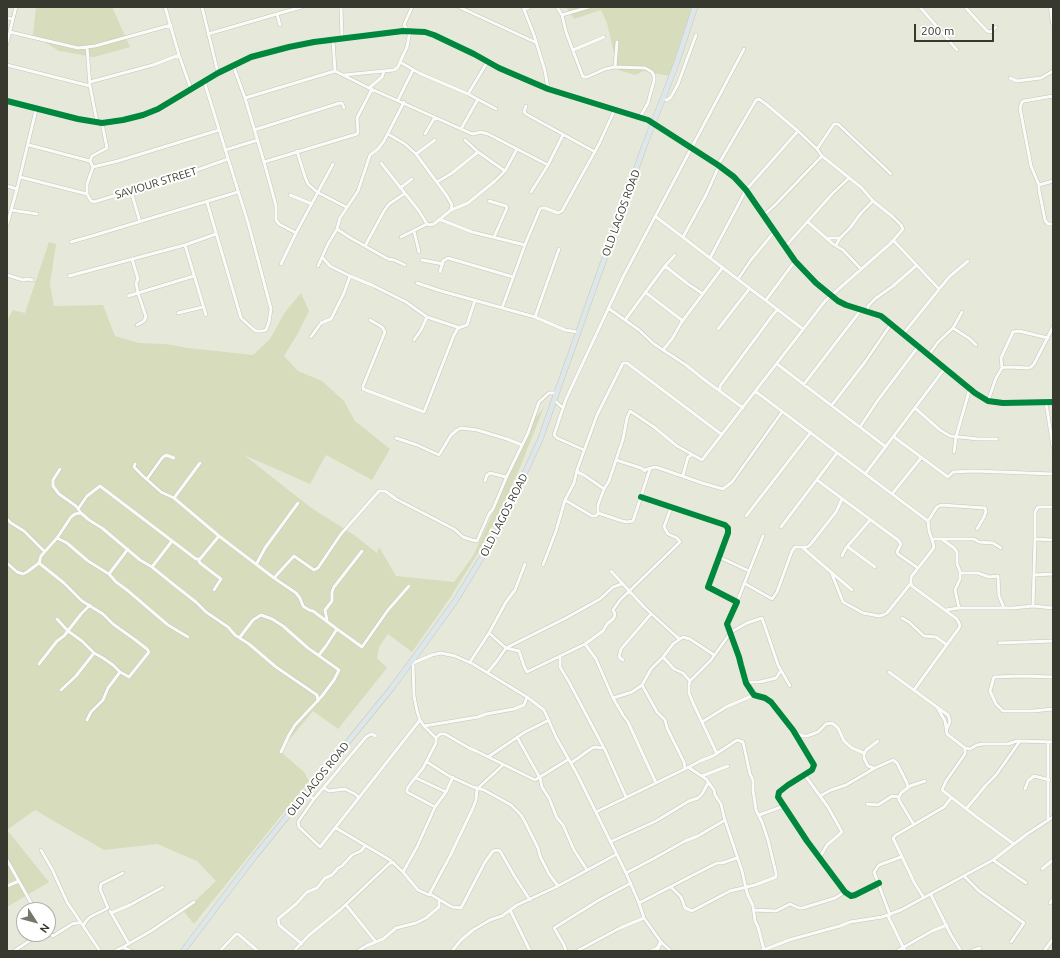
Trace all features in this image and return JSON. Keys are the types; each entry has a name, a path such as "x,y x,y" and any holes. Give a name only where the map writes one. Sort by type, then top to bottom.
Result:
{"main road":[{"name":"OLD LAGOS ROAD","path":"183,951 305,794 411,662 456,600 498,532 540,440 662,99 677,62 695,7"}],"street":[{"path":"7,43 16,7"},
{"path":"165,7 191,89"},
{"path":"202,7 218,73"},
{"path":"208,34 302,7"},
{"path":"341,7 342,39"},
{"path":"343,75 394,70 398,67 406,48 409,31 404,25 412,7"},
{"path":"458,7 537,43"},
{"path":"530,7 524,8 545,70 548,89"},
{"path":"557,7 562,15 566,32 581,74 584,78 615,66 649,69 654,76 648,103 640,117"},
{"path":"920,7 957,50"},
{"path":"965,7 987,31 991,32 996,27"},
{"path":"1051,7 1053,24"},
{"path":"562,15 589,8"},
{"path":"277,14 280,25"},
{"path":"7,18 13,19"},
{"path":"10,32 78,48 171,25"},
{"path":"7,102 78,120 100,123 123,120 158,109 218,73 251,57 314,42 409,31 418,31 434,35 523,79 548,89 640,117 654,123 734,177 746,190 796,261 830,296 846,305 881,316 928,356 975,393 988,401 1003,403 1053,402"},
{"path":"662,99 669,99 674,93 696,34"},
{"path":"573,50 604,37"},
{"path":"333,40 335,71"},
{"path":"615,66 616,42"},
{"path":"87,47 90,84 107,148 94,153 90,161"},
{"path":"584,450 557,438 554,435 563,408 608,308 744,49"},
{"path":"7,65 90,84 153,65 179,55"},
{"path":"468,94 488,61"},
{"path":"400,62 413,70 468,94 496,109"},
{"path":"233,65 258,140 276,206 276,220 279,224 296,233"},
{"path":"398,100 413,70"},
{"path":"245,98 335,71 369,88 404,102 461,129 473,134 481,132 548,165"},
{"path":"369,88 382,77 384,71"},
{"path":"1010,78 1017,81 1041,78 1053,71"},
{"path":"204,81 259,260 271,309 270,319 266,330 256,331 241,318 207,202"},
{"path":"264,162 357,134 357,118 372,89"},
{"path":"1053,96 1024,101 1022,102 1020,108 1031,166 1039,185 1045,220 1048,224 1053,224"},
{"path":"461,129 478,99"},
{"path":"598,513 598,505 604,489 609,481 623,439 627,418 630,411 643,418 677,446 702,460 830,296 893,240 901,232 902,227 881,206 873,201 862,188 822,156 817,149 798,131 761,100 756,100 718,166 706,195 683,237"},
{"path":"318,266 337,229 340,218 358,191 370,155 378,148 388,134 404,102"},
{"path":"254,130 340,103 342,103 344,108"},
{"path":"526,106 524,113 595,152"},
{"path":"502,308 534,221 542,208 560,213 595,152 614,109"},
{"path":"7,225 36,110"},
{"path":"425,134 435,117"},
{"path":"817,149 834,124 838,124 891,174"},
{"path":"93,167 219,130"},
{"path":"710,258 746,190 798,131"},
{"path":"388,134 405,144 416,154 450,201 452,205 451,210"},
{"path":"531,192 548,165 563,135"},
{"path":"225,150 258,140"},
{"path":"416,154 435,140"},
{"path":"465,140 478,152 505,171"},
{"path":"20,177 86,194 87,184 93,167 90,161 28,145"},
{"path":"401,237 428,224 434,224 451,210 468,203 505,171 517,149"},
{"path":"297,151 308,184 315,190 346,208"},
{"path":"437,182 478,152"},
{"path":"764,215 776,206 822,156"},
{"name":"SAVIOUR STREET","path":"86,194 91,201 94,202 228,159"},
{"path":"381,163 428,224"},
{"path":"281,264 333,164"},
{"path":"785,247 848,178"},
{"path":"400,188 412,180"},
{"path":"1039,185 1053,181"},
{"path":"7,186 17,189"},
{"path":"131,191 140,222"},
{"path":"70,242 238,192"},
{"path":"365,246 389,204 404,194"},
{"path":"290,195 312,204"},
{"path":"489,201 506,206 507,208 494,236"},
{"path":"836,246 840,238 873,201"},
{"path":"11,210 37,214"},
{"path":"655,216 804,329"},
{"path":"439,220 472,232 494,236 525,245"},
{"path":"808,222 836,246 843,250 861,269"},
{"path":"337,229 388,259 405,265"},
{"path":"414,231 419,252"},
{"path":"738,279 751,260 775,231"},
{"path":"69,276 132,260 216,234"},
{"path":"828,238 840,238"},
{"path":"893,240 939,289"},
{"path":"185,244 206,315"},
{"path":"536,317 560,249"},
{"path":"624,320 675,255"},
{"path":"322,258 330,266 406,302 427,316 460,328"},
{"path":"440,272 443,264 448,258 513,277"},
{"path":"132,260 138,279 136,283 138,293 146,317 144,321 137,325"},
{"path":"422,260 443,264"},
{"path":"766,300 796,261"},
{"path":"903,334 949,277 968,261"},
{"path":"867,312 868,306 876,298 917,265"},
{"path":"665,266 703,294"},
{"path":"663,350 723,267"},
{"path":"7,275 23,280 32,280"},
{"path":"128,296 194,276"},
{"path":"311,337 321,323 331,319 344,293 350,276"},
{"path":"417,283 536,317 565,330 578,332"},
{"path":"718,329 750,288"},
{"path":"645,292 683,321"},
{"path":"370,320 382,327 385,332 363,389 425,412 454,335 460,328 467,325 475,300"},
{"path":"178,313 204,307"},
{"path":"608,308 624,320 634,325 654,344 743,408"},
{"path":"720,391 720,386 778,309"},
{"path":"804,384 861,310"},
{"path":"928,356 938,342 953,328 962,312"},
{"path":"414,340 421,330 427,316"},
{"path":"832,405 865,362 891,324"},
{"path":"1002,368 1029,368 1032,366 1053,327"},
{"path":"953,328 970,339 976,345"},
{"path":"988,401 996,378 1002,368 1001,358 1013,332 1019,331 1048,338"},
{"path":"860,427 878,400 918,347"},
{"path":"543,565 556,531 565,500 574,483 576,470 598,415 623,363 626,363 721,434"},
{"path":"777,364 886,447"},
{"path":"865,474 945,368"},
{"path":"715,387 720,386"},
{"path":"954,452 956,436 970,388"},
{"path":"755,391 928,521"},
{"path":"274,578 294,556 314,570 318,568 340,534 379,491 385,491 396,499 454,529 463,537 476,541 493,509 506,477 528,433 540,402 549,393 556,393"},
{"path":"554,400 563,408"},
{"path":"1046,403 1053,447"},
{"path":"915,408 940,430 950,436 986,440 997,439"},
{"path":"644,470 655,467 724,489 732,482 782,412"},
{"path":"396,438 417,445 439,455 451,436 461,428 470,428 483,431 522,445"},
{"path":"746,516 811,432"},
{"path":"894,437 948,477 953,472 974,471 1053,474"},
{"path":"781,527 837,453"},
{"path":"147,479 162,458 166,455 174,458"},
{"path":"683,475 688,457 692,455"},
{"path":"892,494 921,458"},
{"path":"616,460 644,470 648,474"},
{"path":"174,498 200,463"},
{"path":"135,464 134,467 161,492 174,498 256,565 296,593 300,598 302,606 313,611 362,647 388,610 409,586"},
{"path":"60,469 53,480 53,486 59,494 76,506 81,513 140,560 152,567 276,667 317,696 318,701"},
{"path":"565,500 594,516 598,513 622,521 630,522 635,517 637,506 650,469"},
{"path":"576,470 604,489"},
{"path":"485,481 487,475 490,473 506,477"},
{"path":"817,480 900,542 900,547 897,552 898,554 918,568"},
{"path":"78,509 87,496 100,486 196,560 198,559 200,563 221,580 214,590"},
{"path":"641,497 725,525 728,528 728,533 708,587 737,602"},
{"path":"744,583 772,599 777,592 792,551 795,547 803,548 810,545 836,512 842,498"},
{"path":"256,565 259,556 298,503"},
{"path":"831,572 843,602 863,613 879,616 883,615 911,583 912,577 933,549 934,546 929,531 928,521 938,507 942,505 986,509 984,517 977,529"},
{"path":"1033,606 1035,512 1038,507 1053,507"},
{"path":"489,633 506,648 519,652 528,672 585,644 614,618 615,614 613,610 620,600 680,542 677,538 668,534 664,527 671,508"},
{"path":"7,563 17,572 23,574 27,572 38,563 44,551 57,538 71,517 75,514 81,513"},
{"path":"7,519 24,531 44,551"},
{"path":"842,556 870,520"},
{"path":"198,559 200,559 219,536"},
{"path":"754,695 744,677 740,657 728,624 763,536"},
{"path":"57,538 67,543 88,561 109,574 116,582 168,625 188,637"},
{"path":"932,539 974,539 979,542 995,544 1001,548"},
{"path":"1035,539 1053,540"},
{"path":"943,540 956,550 957,564 960,573 959,583 955,589 959,608"},
{"path":"152,567 172,541"},
{"path":"848,547 875,567"},
{"path":"803,548 852,590"},
{"path":"109,574 128,549"},
{"path":"327,621 325,610 332,601 332,592 334,587 362,551"},
{"path":"719,557 749,571"},
{"path":"38,563 64,582 82,601 90,605 149,652 130,677 120,672 113,665 94,653 57,620"},
{"path":"470,662 489,633 506,602 515,590 525,564"},
{"path":"611,571 651,614 680,639"},
{"path":"960,573 978,573 989,577 998,576 999,596 1004,608"},
{"path":"1034,575 1053,574"},
{"path":"911,583 912,586 957,619 960,625 914,690"},
{"path":"487,673 506,648 566,618 602,597 613,586 622,584"},
{"path":"39,664 54,645 68,631 80,614 90,605"},
{"path":"946,610 959,608 1004,608 1033,606 1053,608"},
{"path":"623,660 619,656 621,648 651,614"},
{"path":"240,637 253,620 261,615 272,619 283,626 308,648 339,670 334,680 318,701 295,726 281,752"},
{"path":"717,754 689,693 689,685 690,680 706,666 731,632 747,623 762,618 780,672 790,686"},
{"path":"902,618 909,622 922,636 936,637 947,645"},
{"path":"319,655 337,629"},
{"path":"613,698 628,694 642,685 651,669 673,644 680,639 687,638 714,655"},
{"path":"999,643 1053,641"},
{"path":"585,644 596,660 613,698 628,722 656,783"},
{"path":"61,690 66,687 76,676 94,653"},
{"path":"436,738 420,720 414,696 411,662 432,655 440,653 455,656 470,662 527,697 544,710 556,737 570,761 626,872 644,918 661,942 671,951"},
{"path":"560,657 560,667 570,682 603,747 626,797"},
{"path":"663,657 674,669 683,673 690,680"},
{"path":"87,720 91,712 103,700 108,688 120,672"},
{"path":"748,685 752,682 760,682 776,678 780,672"},
{"path":"889,672 950,718 947,730"},
{"path":"1053,677 994,677 990,691 996,704 1004,711 1053,709"},
{"path":"642,685 657,712 665,720 667,728 686,768 702,776 714,790 716,797 722,804 725,820 747,887 755,921 758,927 762,950 770,949 789,940 850,922 889,915 931,895 993,860 1053,817"},
{"path":"702,722 726,707 754,695 765,698 771,702 796,735 814,765 812,770 779,792 778,797 845,892 851,896 855,895 879,883"},
{"path":"424,726 514,709 524,704 527,697"},
{"path":"937,708 945,722 947,734 965,748 970,749 977,745 983,744 1053,742"},
{"path":"376,736 371,734 366,736 314,799 298,822 299,827 320,847 420,720"},
{"path":"488,757 536,726 549,720"},
{"path":"796,735 808,736 819,731 826,724 832,723 838,728 844,741 852,748 864,753"},
{"path":"436,807 407,792 407,789 427,762 436,743 436,738 440,734 445,734 468,748 535,780 592,748 603,747"},
{"path":"517,738 540,778 542,787 549,798 557,818 563,825 574,850 588,870"},
{"path":"596,812 717,754 737,740 743,742 750,774 753,780 755,805 768,840 776,876 767,881 730,891 692,911 685,908 681,897 671,887"},
{"path":"875,768 868,766 864,758 864,753 878,741"},
{"path":"966,809 996,775 1020,742"},
{"path":"1048,743 1048,820"},
{"path":"965,748 965,754 942,790 1014,844"},
{"path":"820,796 831,790 846,785 875,768 895,760 908,788"},
{"path":"427,762 453,777 477,789 484,790 511,805 521,815 538,848 540,856 549,874 558,886"},
{"path":"430,894 473,808 476,800 477,789 504,766"},
{"path":"702,776 728,766"},
{"path":"804,774 820,796 842,832 827,845 820,857"},
{"path":"1024,789 1028,781 1034,776 1049,780"},
{"path":"403,872 453,777"},
{"path":"416,778 446,792"},
{"path":"899,797 901,793 910,786 925,781"},
{"path":"610,842 656,821 689,801 698,798 708,783"},
{"path":"324,788 329,791 345,788 359,798"},
{"path":"305,794 314,799"},
{"path":"867,804 878,805 892,796 899,797"},
{"path":"899,797 914,825"},
{"path":"924,898 919,892 893,838 944,807 951,798"},
{"path":"759,815 784,806"},
{"path":"626,872 685,841 698,836 725,820"},
{"path":"336,828 394,863 418,890 428,895 430,894 452,907 461,908 481,868 493,851 500,851 530,900"},
{"path":"302,944 279,924 278,919 296,904 307,892 317,888 352,855 365,846"},
{"path":"41,850 52,869 64,898 100,951"},
{"path":"452,951 461,940 473,930 490,920 498,918 516,905 530,900 558,886 616,854"},
{"path":"901,857 882,863 877,867 874,875 879,883 889,915 904,949"},
{"path":"639,903 717,863 722,863 737,858"},
{"path":"7,860 31,902"},
{"path":"993,860 1026,883"},
{"path":"1042,868 1053,860"},
{"path":"294,951 308,936 340,910 390,863 394,863"},
{"path":"123,873 101,884 100,889 108,908 129,944"},
{"path":"964,876 979,891 1024,923 1011,942"},
{"path":"7,886 19,881"},
{"path":"566,951 554,928 630,883"},
{"path":"111,912 130,905 163,887"},
{"path":"753,910 776,911 792,904 799,908 803,908 835,898 845,892"},
{"path":"931,895 961,951"},
{"path":"1050,903 1053,899"},
{"path":"358,951 383,939 396,928 416,923 426,918 439,907 439,900"},
{"path":"115,951 151,931 194,902"},
{"path":"347,906 376,942"},
{"path":"82,925 90,918 108,908"},
{"path":"510,910 530,951"},
{"path":"577,951 620,928 644,918"},
{"path":"56,934 72,924 76,923 82,925"},
{"path":"897,951 904,949 932,931 947,925"},
{"path":"220,951 236,934 242,937 258,951"},
{"path":"1044,951 1053,939"},
{"path":"14,951 28,942"},
{"path":"651,951 657,949 661,942"},
{"path":"123,947 131,951"},
{"path":"971,951 980,948"}],"green space":[{"path":"36,7 112,7 130,47 94,57 59,51 33,35"},
{"path":"566,7 692,7 669,76 644,71 635,75 618,70 607,23 601,10 574,19"},
{"path":"49,242 56,244 50,284 54,306 103,305 115,336 139,343 166,344 188,348 253,355 270,339 285,312 301,293 309,311 284,356 298,371 322,381 344,401 355,421 390,449 372,480 326,455 310,484 244,455 310,507 354,535 377,553 379,547 396,576 454,582 473,556 498,502 529,426 544,407 521,465 502,507 478,553 450,598 412,652 388,634 379,647 377,658 387,668 338,729 313,711 280,751 304,772 309,781 194,924 184,912 216,881 197,861 157,844 104,850 35,810 7,830 7,321 13,310 25,313"},
{"path":"7,830 49,882 7,907"}],"cycle path":[{"path":"7,101 78,119 102,123 123,120 143,115 158,109 218,73 251,57 314,42 403,31 425,32 474,54 499,68 548,89 648,120 734,177 746,190 795,261 816,283 838,301 881,316 975,393 988,401 1003,403 1053,402"},
{"path":"641,497 725,525 728,528 728,533 708,587 737,602 727,624 739,657 746,683 754,695 765,698 771,702 793,730 814,765 812,770 779,792 778,797 807,841 845,892 851,896 855,895 879,883"}]}
